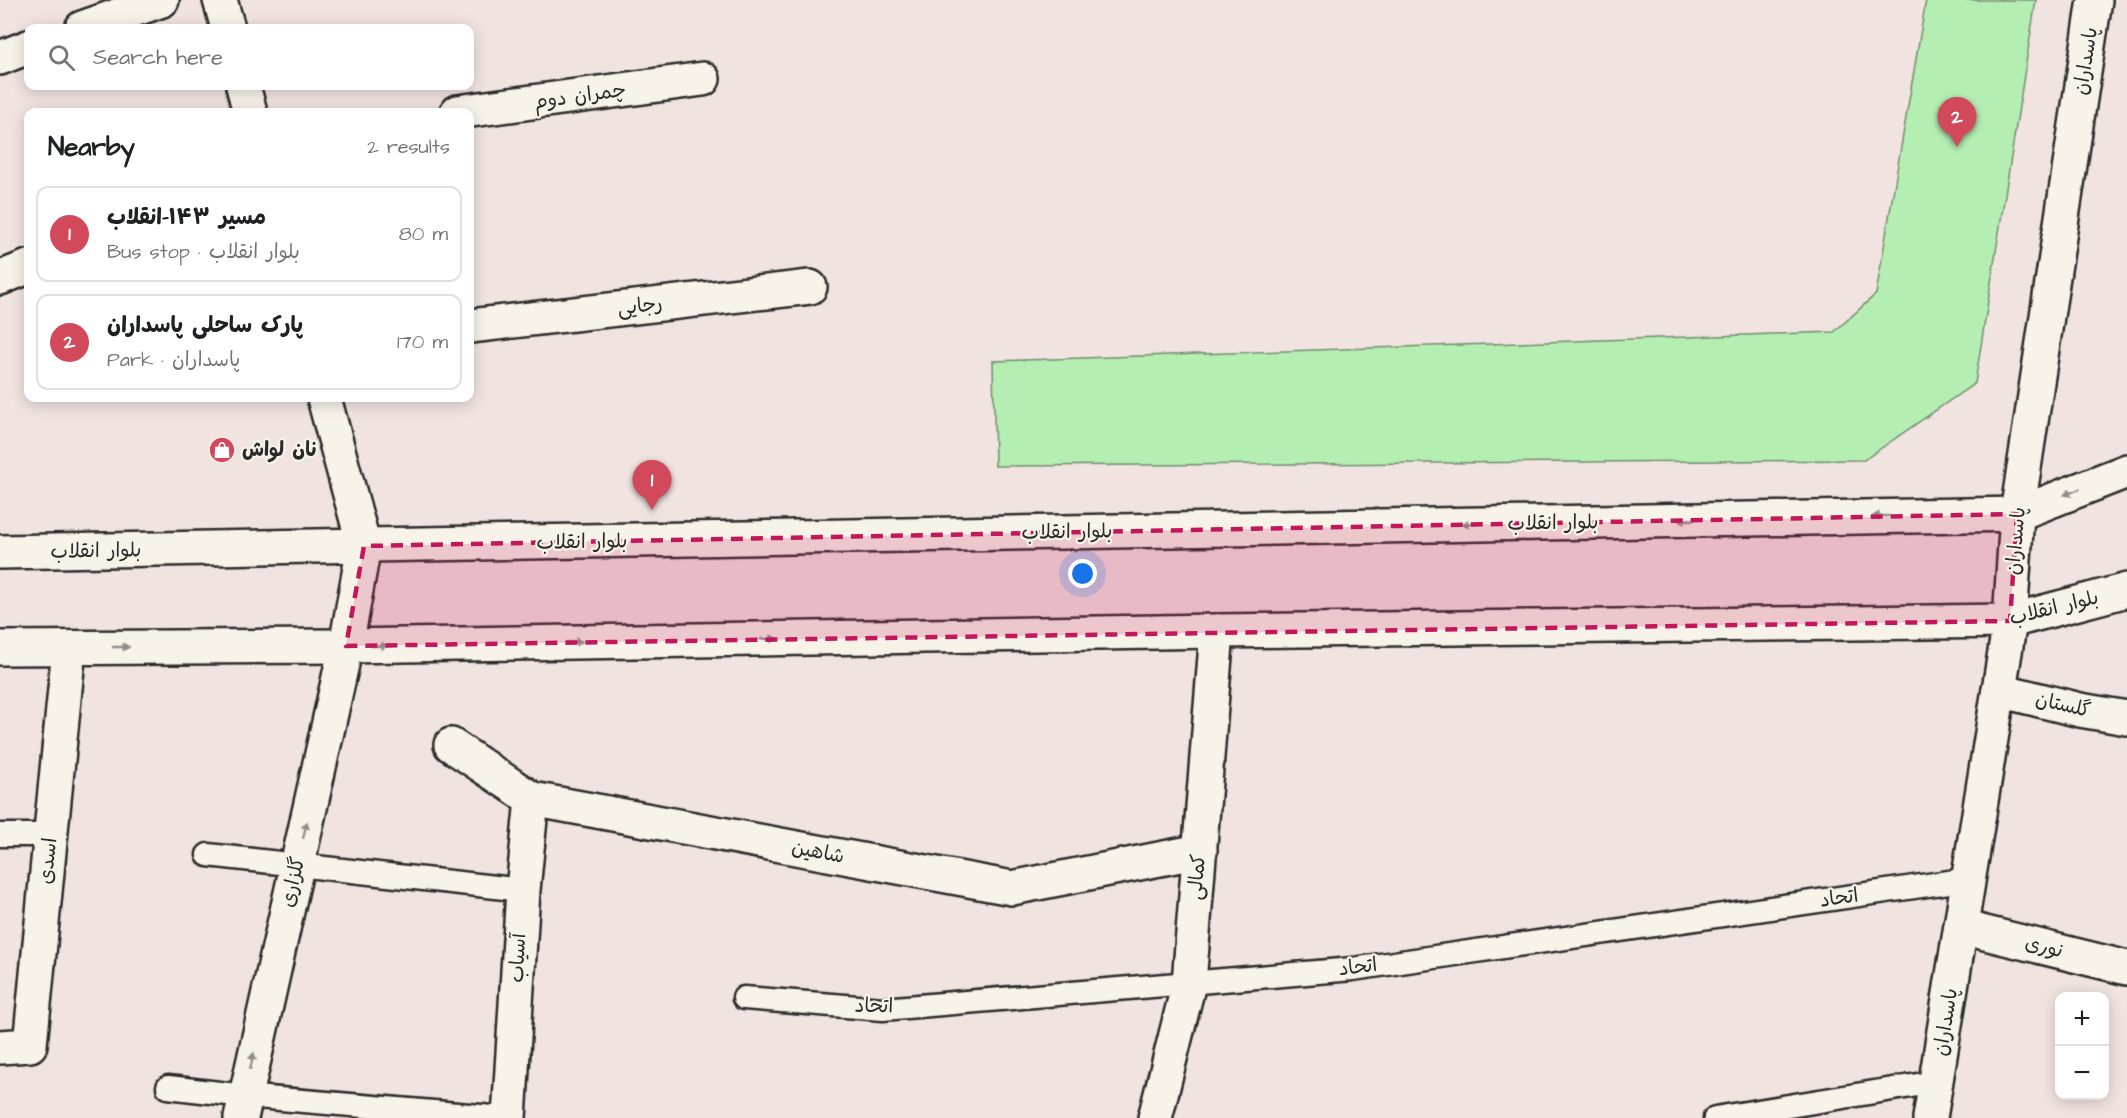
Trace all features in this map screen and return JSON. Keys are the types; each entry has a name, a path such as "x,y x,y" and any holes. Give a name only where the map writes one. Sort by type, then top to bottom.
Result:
{"main road":[{"path":"93,24 162,0"},
{"path":"220,0 227,24"},
{"name":"پاسداران","path":"1930,1118 2010,621 2017,514 2095,0"},
{"path":"0,58 24,49"},
{"name":"چمران دوم","path":"474,110 703,79"},
{"path":"244,90 249,108"},
{"path":"0,278 24,269"},
{"name":"رجایی","path":"474,326 810,287"},
{"path":"325,402 364,546"},
{"name":"بلوار انقلاب","path":"0,552 2017,514 2127,471"},
{"name":"گلزاری","path":"243,1107 346,646 364,546"},
{"name":"بلوار انقلاب","path":"0,648 346,646 2010,621 2127,590"},
{"name":"کمالی","path":"1155,1118 1189,983 1217,632"},
{"name":"اسدی","path":"0,1047 30,1045 69,648"},
{"name":"گلستان","path":"1999,690 2080,710 2127,718"},
{"name":"شاهین","path":"451,745 532,799 1012,888 1200,851"},
{"name":"آسیاب","path":"507,1118 523,890 532,799"},
{"name":"نوری","path":"1961,927 2127,968"}],"lane":[{"path":"0,834 51,835"},
{"path":"208,855 523,890"},
{"name":"اتحاد","path":"744,998 883,1009 1353,969 1969,879"},
{"path":"1715,1118 1936,1082"},
{"path":"168,1087 243,1107 507,1118"}],"highlighted area":[{"path":"2017,514 2010,621 346,646 364,546"}],"green space":[{"path":"1926,0 2036,0 1975,383 1864,460 995,466 993,361 1834,332 1876,294"}],"place":[{"name":"پارک ساحلی پاسداران","path":"1957,147"},
{"name":"نان لواش","path":"222,450"},
{"name":"مسیر ۱۴۳-انقلاب","path":"652,510"}]}
